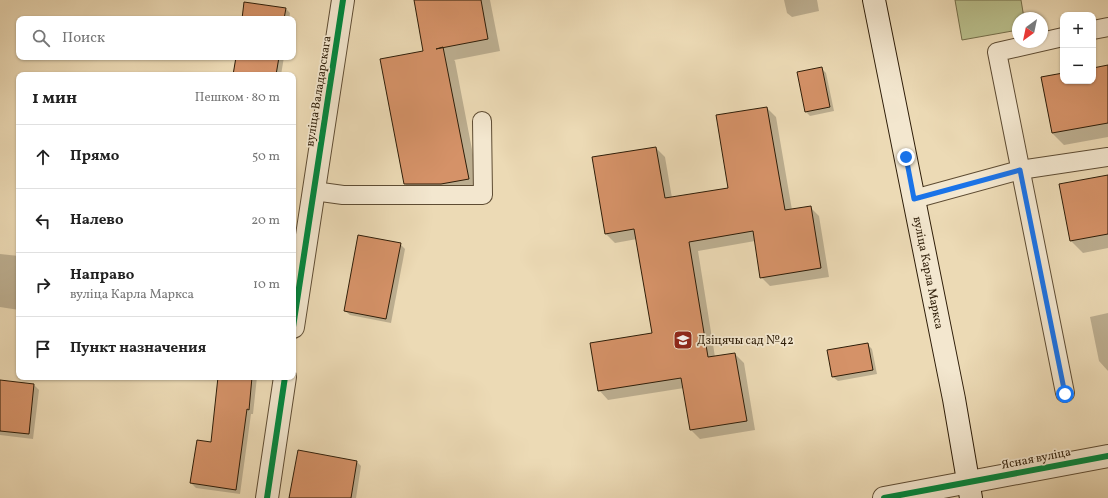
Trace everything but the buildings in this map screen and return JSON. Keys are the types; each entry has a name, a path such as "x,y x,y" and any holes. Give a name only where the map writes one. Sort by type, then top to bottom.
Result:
{"street":[{"name":"вуліца Валадарскага","path":"296,308 343,0"},
{"name":"вуліца Карла Маркса","path":"874,0 954,399 970,490"},
{"path":"267,498 285,380"},
{"name":"Ясная вуліца","path":"884,498 970,490 1108,456"}],"lane":[{"path":"1096,29 1108,27"},
{"path":"1060,38 997,52 1065,394"},
{"path":"314,191 343,196 483,195 482,121"},
{"path":"914,199 1020,170 1108,157"}],"green space":[{"path":"955,0 1021,0 1023,12 1012,12 1012,31 962,40"}],"cycle path":[{"path":"296,307 343,0"},
{"path":"267,498 285,380"},
{"path":"884,498 1108,456"}],"place":[{"name":"Дзіцячы сад №42","path":"683,340"}],"route":[{"path":"906,157 914,199 1020,170 1065,394"}]}
